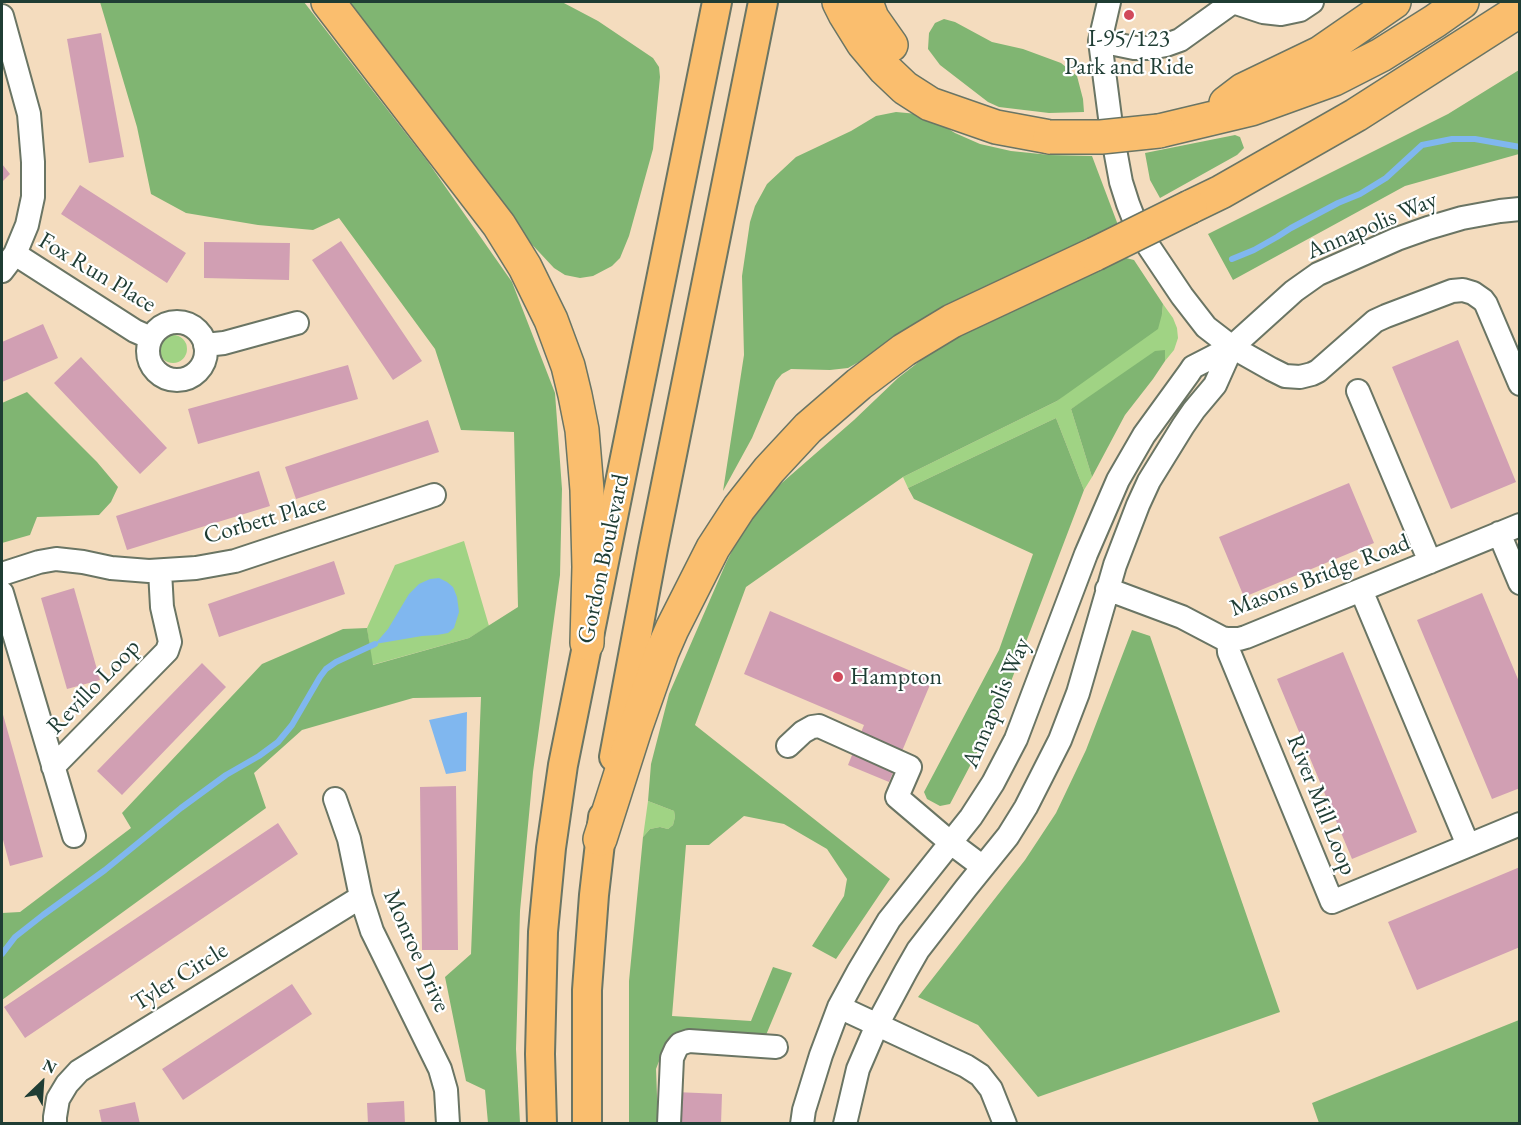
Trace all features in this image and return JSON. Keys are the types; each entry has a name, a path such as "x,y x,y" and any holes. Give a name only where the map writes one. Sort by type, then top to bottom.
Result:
{"highway":[{"path":"328,2 499,225 525,267 551,320 568,366 582,430 587,490 589,567 586,644"},
{"path":"839,2 863,43 885,69 905,88 930,104 996,128 1050,137 1101,137 1159,131 1251,109 1334,79 1381,55 1462,2"},
{"path":"866,2 872,18 888,42 911,66 996,128"},
{"path":"1197,123 1244,90 1320,53 1394,2"},
{"path":"600,839 662,652 713,548 739,508 769,470 808,429 859,384 904,350 952,321 1221,192 1356,115 1520,10"}],"main road":[{"name":"Gordon Boulevard","path":"542,1124 540,1034 545,902 563,765 717,2"},
{"name":"Gordon Boulevard","path":"587,1124 587,990 600,839 612,764 763,2"}],"street":[{"path":"1108,2 1100,41 1121,182 1136,224 1163,271 1206,327 1232,347 1278,373 1291,377 1306,376 1318,371 1375,321 1452,291 1463,290 1473,293 1486,304 1520,384"},
{"path":"1100,41 1134,48 1150,48 1180,40 1233,2 1263,12 1281,14 1300,10 1312,2"},
{"path":"2,16 29,114 33,162 33,197 27,225 8,262"},
{"name":"Annapolis Way","path":"802,1124 821,1055 839,1007 889,920 971,817 993,783 1016,739 1086,554 1118,480 1144,435 1193,367 1232,347 1294,291 1318,274 1397,239 1428,228 1462,218 1520,209"},
{"name":"Fox Run Place","path":"8,262 151,338"},
{"name":"Fox Run Place","path":"177,322 195,328 206,345 205,358 201,367 193,375 184,379 171,380 161,375 153,367 149,358 148,347 157,330 177,322"},
{"path":"206,345 224,343 297,322"},
{"name":"Annapolis Way","path":"845,1124 858,1069 877,1025 918,950 1008,836 1026,807 1060,740 1078,693 1107,589 1134,514 1149,481 1194,410 1215,385 1232,347"},
{"path":"1358,391 1430,562"},
{"name":"Corbett Place","path":"2,574 56,559 111,568 160,571 235,561 434,495"},
{"path":"1509,529 1520,583"},
{"name":"Masons Bridge Road","path":"1107,589 1182,617 1215,635 1228,639 1246,637 1509,529"},
{"name":"Revillo Loop","path":"53,767 166,651 170,642 162,607 160,571"},
{"path":"1361,590 1468,845"},
{"name":"Revillo Loop","path":"2,593 74,836"},
{"name":"River Mill Loop","path":"1228,639 1229,652 1332,902 1520,824"},
{"path":"788,746 803,732 819,726 910,767 897,797 983,867"},
{"name":"Monroe Drive","path":"334,799 350,839 361,897 372,931 440,1069 446,1090 448,1124"},
{"name":"Tyler Circle","path":"55,1124 54,1117 58,1100 67,1084 79,1071 361,897"},
{"path":"839,1007 966,1066 980,1075 991,1089 1005,1124"},
{"path":"669,1124 672,1058 680,1044 689,1041 776,1047"}],"green space":[{"path":"100,2 304,2 428,162 512,282 555,393 562,489 560,575 533,772 520,911 516,1049 520,1123 488,1123 485,1090 466,1081 445,977 471,954 481,697 413,698 302,730 254,773 266,808 2,1000 2,913 20,912 131,828 122,813 262,664 343,629 367,628 373,665 469,638 518,607 514,432 461,430 435,349 339,218 313,230 258,225 186,213 151,194 137,127"},
{"path":"347,2 562,2 598,21 653,58 659,67 660,77 653,149 629,236 620,258 612,266 593,276 580,278 565,275 554,268 524,236 396,63"},
{"path":"944,19 955,22 992,42 1023,49 1061,63 1077,76 1084,112 1049,113 999,107 988,102 940,65 928,49 929,33 935,23"},
{"path":"1519,70 1519,154 1405,186 1233,280 1208,234 1448,114"},
{"path":"896,112 931,118 955,133 980,144 1011,151 1092,156 1118,225 977,290 920,322 848,368 791,369 782,374 776,381 752,438 723,491 744,355 742,276 750,222 755,206 767,184 796,157 851,131 876,116"},
{"path":"1235,135 1240,137 1244,148 1237,155 1160,198 1150,180 1145,153"},
{"path":"1122,257 1134,260 1163,304 1158,329 1057,401 903,477 746,587 695,725 890,879 836,959 812,946 844,896 847,879 827,849 784,824 744,816 709,845 686,845 672,1016 751,1021 773,967 792,973 766,1035 755,1037 684,1035 666,1043 656,1069 658,1123 629,1124 629,981 643,837 650,829 660,827 668,829 673,825 675,817 674,811 648,801 651,764 669,694 726,563 746,523 768,495 898,378 933,351 978,324"},
{"path":"1163,304 1173,318 1178,338 1174,350 1165,361 1165,350 1071,409 1092,477 1084,490 1056,418 908,488 903,477 1057,401 1162,314"},
{"path":"173,335 183,339 187,349 183,359 173,363 163,359 159,349 163,339"},
{"path":"1165,350 1165,361 1125,415 1092,477 1071,409 1155,351"},
{"path":"27,392 97,462 118,487 111,502 99,515 37,517 30,535 2,543 2,403"},
{"path":"1056,418 1084,490 1002,705 950,804 940,806 927,799 924,792 999,650 1033,554 914,499 908,488"},
{"path":"464,541 489,626 469,638 372,665 367,628 395,565"},
{"path":"1132,630 1150,636 1280,1012 1038,1097 978,1025 918,997 1025,860 1056,813 1086,750"},
{"path":"648,801 674,811 675,817 673,825 668,829 660,827 650,829 643,837"},
{"path":"1519,1020 1519,1123 1319,1123 1312,1103"}],"water":[{"path":"439,578 453,587 457,597 459,612 454,628 448,633 375,644 388,629 409,594 419,584"},
{"path":"467,712 466,771 446,774 429,720"}],"building":[{"path":"101,33 124,157 89,163 67,39"},
{"path":"2,164 10,174 2,182"},
{"path":"80,185 186,253 167,283 61,214"},
{"path":"341,241 422,361 393,380 312,260"},
{"path":"204,242 290,243 289,280 204,278"},
{"path":"43,324 58,358 2,382 2,342"},
{"path":"1458,340 1516,482 1451,509 1392,367"},
{"path":"81,357 167,448 140,474 54,383"},
{"path":"348,365 358,399 198,444 188,409"},
{"path":"428,420 439,452 296,499 285,467"},
{"path":"259,471 270,506 127,550 116,516"},
{"path":"1349,483 1374,543 1244,597 1219,537"},
{"path":"334,561 345,594 219,637 208,604"},
{"path":"74,588 100,680 67,689 41,598"},
{"path":"1482,593 1520,684 1520,788 1492,799 1417,620"},
{"name":"Hampton","path":"770,611 932,680 889,782 848,765 864,725 744,674"},
{"path":"1343,652 1417,832 1352,859 1277,679"},
{"path":"202,663 226,687 122,795 97,771"},
{"path":"2,711 43,857 10,866 2,836"},
{"path":"456,786 458,950 422,950 420,787"},
{"path":"278,823 298,854 25,1038 4,1007"},
{"path":"1520,867 1520,947 1417,990 1388,922"},
{"path":"292,984 312,1014 183,1100 162,1069"},
{"path":"675,1092 722,1094 721,1124 673,1124"},
{"path":"404,1101 405,1124 368,1124 367,1103"},
{"path":"135,1102 140,1124 102,1124 99,1110"}],"waterway":[{"path":"1232,259 1254,250 1338,203 1360,194 1386,178 1422,145 1452,139 1475,139 1520,147"},
{"path":"2,954 15,937 105,870 181,808 226,775 278,742 292,725 326,669 375,644"}],"place":[{"name":"I-95/123 Park and Ride","path":"1129,15"},
{"name":"Hampton","path":"838,677"}]}
